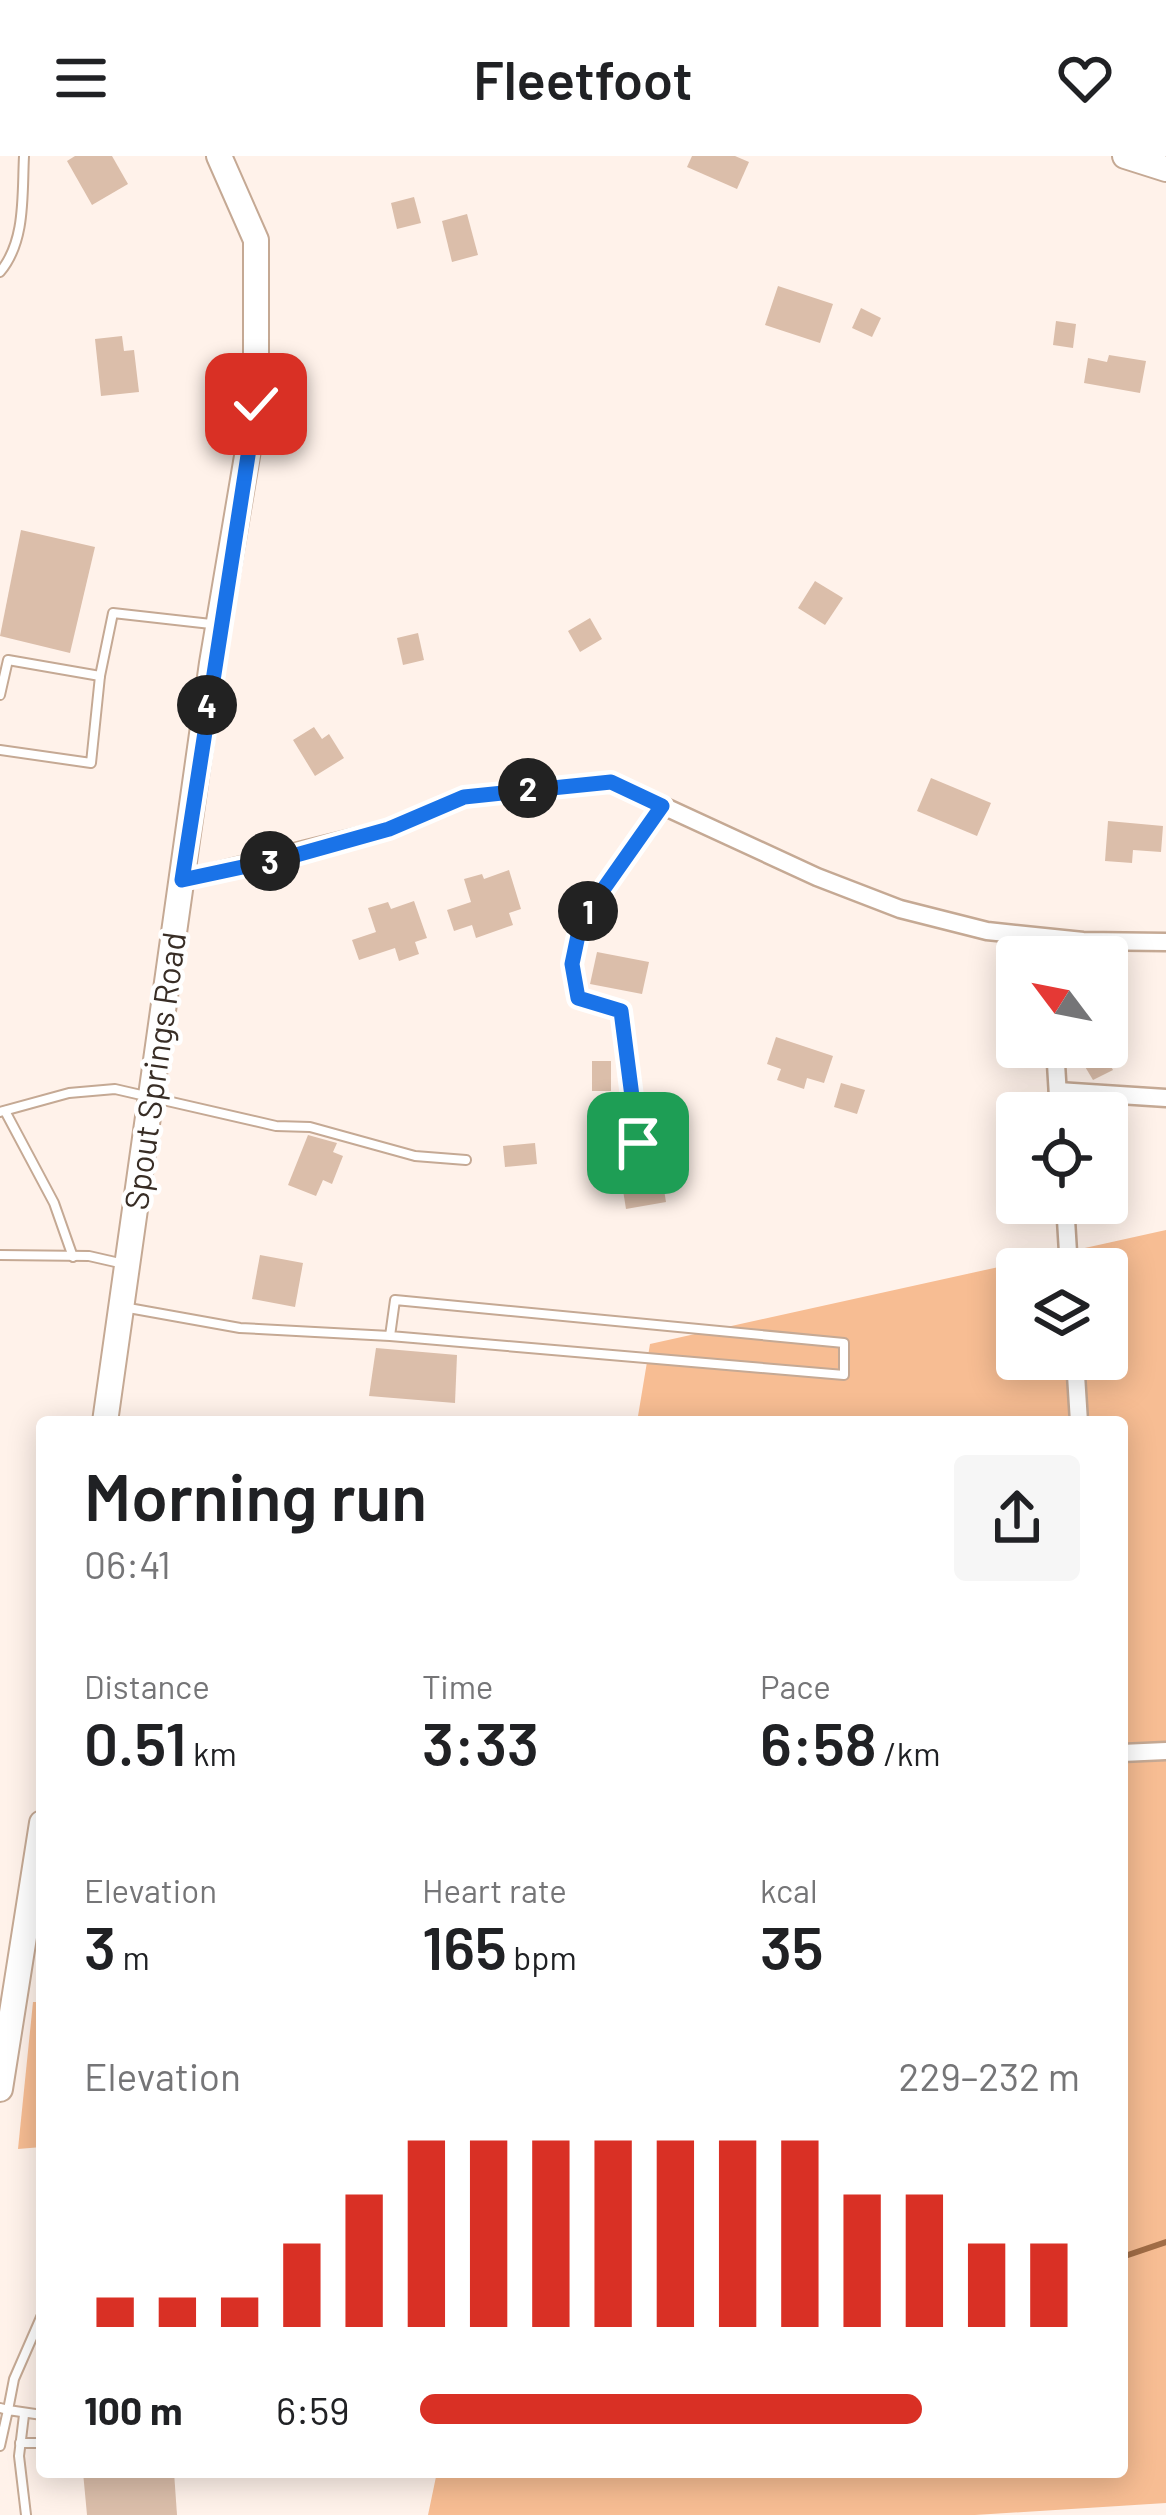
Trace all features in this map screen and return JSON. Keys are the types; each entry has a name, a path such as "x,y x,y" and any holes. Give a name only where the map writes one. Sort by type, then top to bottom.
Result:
{"street":[{"name":"Spout Springs Road","path":"106,1416 219,625 256,404 256,240 219,156"},
{"path":"1125,156 1166,169"},
{"path":"182,880 389,829 464,797 611,782 817,877 900,908 987,932 1083,941 1166,942"},
{"path":"1056,1068 1058,1090 1166,1098"},
{"path":"1076,1380 1078,1416"},
{"path":"1128,1753 1166,1751"},
{"path":"0,2089 12,1939 36,1846"}],"lane":[{"path":"0,272 20,231 24,156"},
{"path":"0,750 91,763 112,613 219,625"},
{"path":"0,695 8,660 100,676"},
{"path":"638,1143 621,1011 578,998 572,964 581,921 662,806"},
{"path":"73,1257 54,1203 3,1112 69,1093 115,1089 276,1126 310,1126 415,1156 466,1160"},
{"path":"0,1256 128,1264"},
{"path":"122,1306 240,1328 390,1336 844,1375 844,1342 395,1300 390,1336"},
{"path":"0,2446 4,2409 36,2329"},
{"path":"4,2409 36,2415"},
{"path":"24,2415 20,2444 26,2515"},
{"path":"20,2444 36,2443"}],"shaded area":[{"path":"1166,1230 1166,2503 975,2515 428,2515 436,2478 1128,2478 1128,1416 638,1416 650,1344 996,1268 996,1380 1128,1380 1128,1248 1085,1248"},
{"path":"33,2002 36,2002 36,2148 18,2149"}],"building":[{"path":"75,156 112,156 128,184 92,205 67,161"},
{"path":"692,156 735,156 749,162 737,189 687,167"},
{"path":"414,197 421,223 397,229 391,203"},
{"path":"467,214 478,255 452,262 442,221"},
{"path":"778,286 833,304 820,343 765,325"},
{"path":"861,308 881,318 872,337 852,328"},
{"path":"1056,321 1076,324 1073,348 1053,345"},
{"path":"122,336 124,351 134,350 139,392 101,396 95,339"},
{"path":"1109,355 1146,361 1140,393 1084,383 1088,358 1107,362"},
{"path":"21,530 95,547 70,653 0,636"},
{"path":"815,581 843,598 825,625 798,608"},
{"path":"590,618 602,639 580,652 568,631"},
{"path":"418,633 424,660 403,665 397,638"},
{"path":"314,727 322,739 329,734 344,758 315,776 293,740"},
{"path":"931,778 991,803 977,836 917,811"},
{"path":"1108,821 1163,826 1161,852 1133,850 1132,863 1105,861"},
{"path":"509,870 521,909 509,913 513,925 476,938 472,925 454,931 447,910 471,902 464,879 482,874 484,879"},
{"path":"414,901 427,938 415,942 419,954 399,961 395,948 359,960 352,940 376,932 368,908 388,902 391,909"},
{"path":"597,952 649,962 642,994 590,984"},
{"path":"776,1037 833,1056 824,1083 807,1078 804,1089 777,1080 781,1069 767,1064"},
{"path":"592,1061 611,1061 611,1091 592,1091"},
{"path":"1086,1068 1113,1070 1093,1080"},
{"path":"841,1083 865,1090 857,1114 834,1107"},
{"path":"308,1135 337,1143 333,1152 343,1156 332,1184 323,1180 316,1196 288,1185"},
{"path":"535,1143 537,1164 505,1167 503,1146"},
{"path":"659,1159 666,1202 626,1209 619,1165"},
{"path":"260,1255 303,1263 295,1307 252,1299"},
{"path":"376,1348 457,1355 455,1403 369,1396"},
{"path":"84,2478 174,2478 177,2515 87,2515"}],"waterway":[{"path":"1128,2255 1166,2242"}],"route":[{"path":"256,404 213,657 182,880 389,829 464,797 611,782 662,806 581,921 572,964 578,998 621,1011 638,1143"}]}
